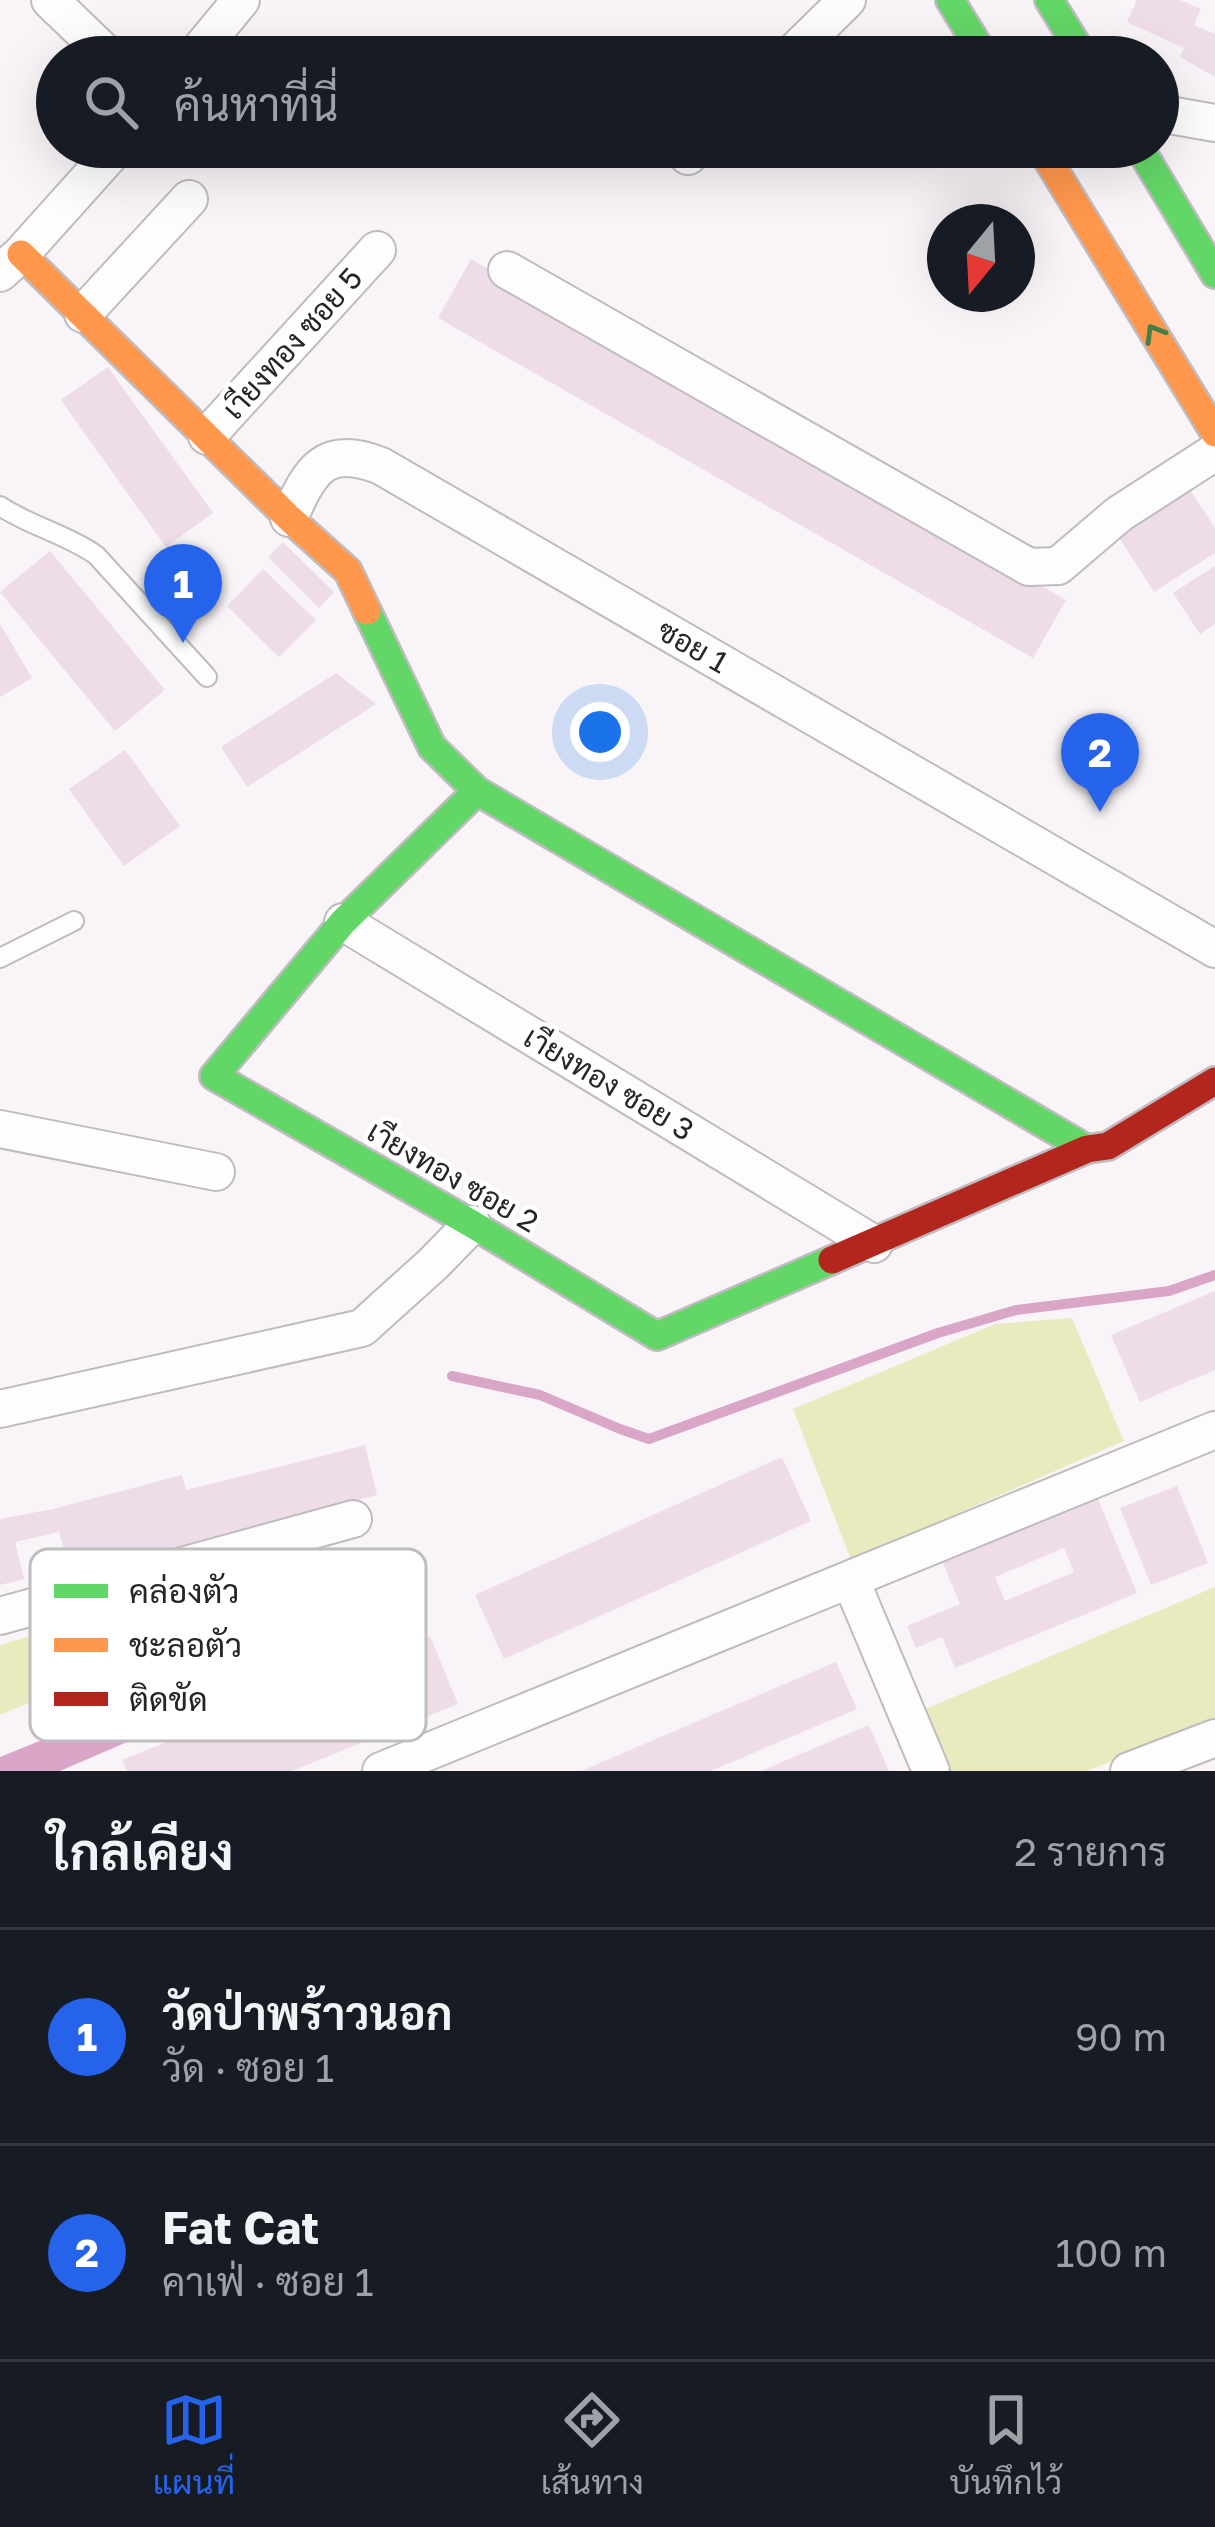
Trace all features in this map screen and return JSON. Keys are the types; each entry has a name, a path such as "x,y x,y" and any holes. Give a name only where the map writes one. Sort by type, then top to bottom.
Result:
{"street":[{"path":"50,0 87,36"},
{"path":"212,36 242,0"},
{"path":"810,36 847,0"},
{"path":"950,0 972,36"},
{"path":"1048,0 1071,36"},
{"path":"1179,116 1215,123"},
{"path":"98,168 11,263 82,314 347,571 432,747 477,791 1087,1149"},
{"path":"1053,168 1215,433"},
{"path":"1152,168 1215,274"},
{"path":"82,314 189,199"},
{"name":"เาียงทอง ซอย 5","path":"207,436 377,250"},
{"path":"507,270 1029,567 1058,566 1119,514 1215,452"},
{"name":"ซอย 1","path":"289,518 308,477 335,458 358,457 381,466 1215,949"},
{"path":"344,922 477,791"},
{"name":"เาียงทอง ซอย 2","path":"344,922 214,1076 658,1336 874,1244"},
{"name":"เาียงทอง ซอย 3","path":"344,922 874,1244"},
{"path":"1087,1149 1096,1134 1215,1061"},
{"path":"874,1244 1087,1149 1108,1146 1215,1081"},
{"path":"0,1130 216,1172"},
{"path":"0,1408 362,1328 472,1224"},
{"path":"381,1771 1215,1430"},
{"path":"243,1549 352,1519"},
{"path":"851,1581 931,1771"},
{"path":"0,1616 30,1608"},
{"path":"1129,1771 1215,1738"}],"lane":[{"path":"0,506 96,555 207,676"},
{"path":"0,958 74,921"}],"green space":[{"path":"1072,1318 1124,1441 851,1560 793,1409 995,1324"},
{"path":"1215,1587 1215,1720 1087,1771 942,1771 918,1712"},
{"path":"30,1636 30,1702 0,1715 0,1645"}],"shaded area":[{"path":"39,1741 129,1741 60,1771 0,1771 0,1757"}],"building":[{"path":"1137,0 1180,0 1201,9 1194,25 1215,34 1215,77 1180,57 1184,48 1179,46 1179,36 1158,36 1127,22"},
{"path":"471,259 1066,600 1033,658 438,318"},
{"path":"108,367 213,513 166,547 61,400"},
{"path":"1185,482 1215,528 1215,553 1154,592 1113,528"},
{"path":"283,542 334,592 319,608 268,557"},
{"path":"50,551 165,690 115,731 0,592"},
{"path":"1215,566 1215,624 1200,634 1173,593"},
{"path":"263,569 316,620 279,657 227,606"},
{"path":"0,624 32,678 0,697"},
{"path":"336,673 376,704 247,787 221,747"},
{"path":"125,750 180,826 124,866 69,789"},
{"path":"1215,1291 1215,1370 1140,1402 1111,1335"},
{"path":"365,1445 377,1495 199,1541 201,1549 64,1549 59,1532 15,1542 24,1579 0,1585 0,1519 182,1475 186,1490"},
{"path":"782,1457 811,1521 504,1659 475,1595"},
{"path":"1177,1486 1208,1563 1151,1585 1120,1508"},
{"path":"1093,1487 1137,1593 955,1668 942,1637 916,1648 907,1626 960,1604 938,1551","holes":["1064,1548 1074,1572 1005,1601 995,1577"]},
{"path":"430,1636 458,1704 426,1717 426,1638"},
{"path":"836,1662 857,1709 711,1771 581,1771"},
{"path":"869,1725 889,1771 761,1771"},
{"path":"169,1741 366,1741 292,1771 127,1771 122,1760"}],"waterway":[{"path":"452,1376 540,1395 649,1439 938,1333 1016,1310 1169,1291 1215,1275"}],"traffic: fast":[{"path":"950,0 972,36"},
{"path":"1049,0 1071,36"},
{"path":"1152,168 1215,274"},
{"path":"367,611 432,747 477,791 1087,1149"},
{"path":"477,791 343,922 214,1076 657,1336 832,1260"}],"traffic: slow":[{"path":"1053,168 1215,433"},
{"path":"21,254 348,571 367,611"}],"traffic: jam":[{"path":"832,1260 1087,1149 1108,1146 1215,1081"}],"place":[{"name":"วัดป่าพร้าวนอก","path":"183,643"},
{"name":"Fat Cat","path":"1100,812"}]}
